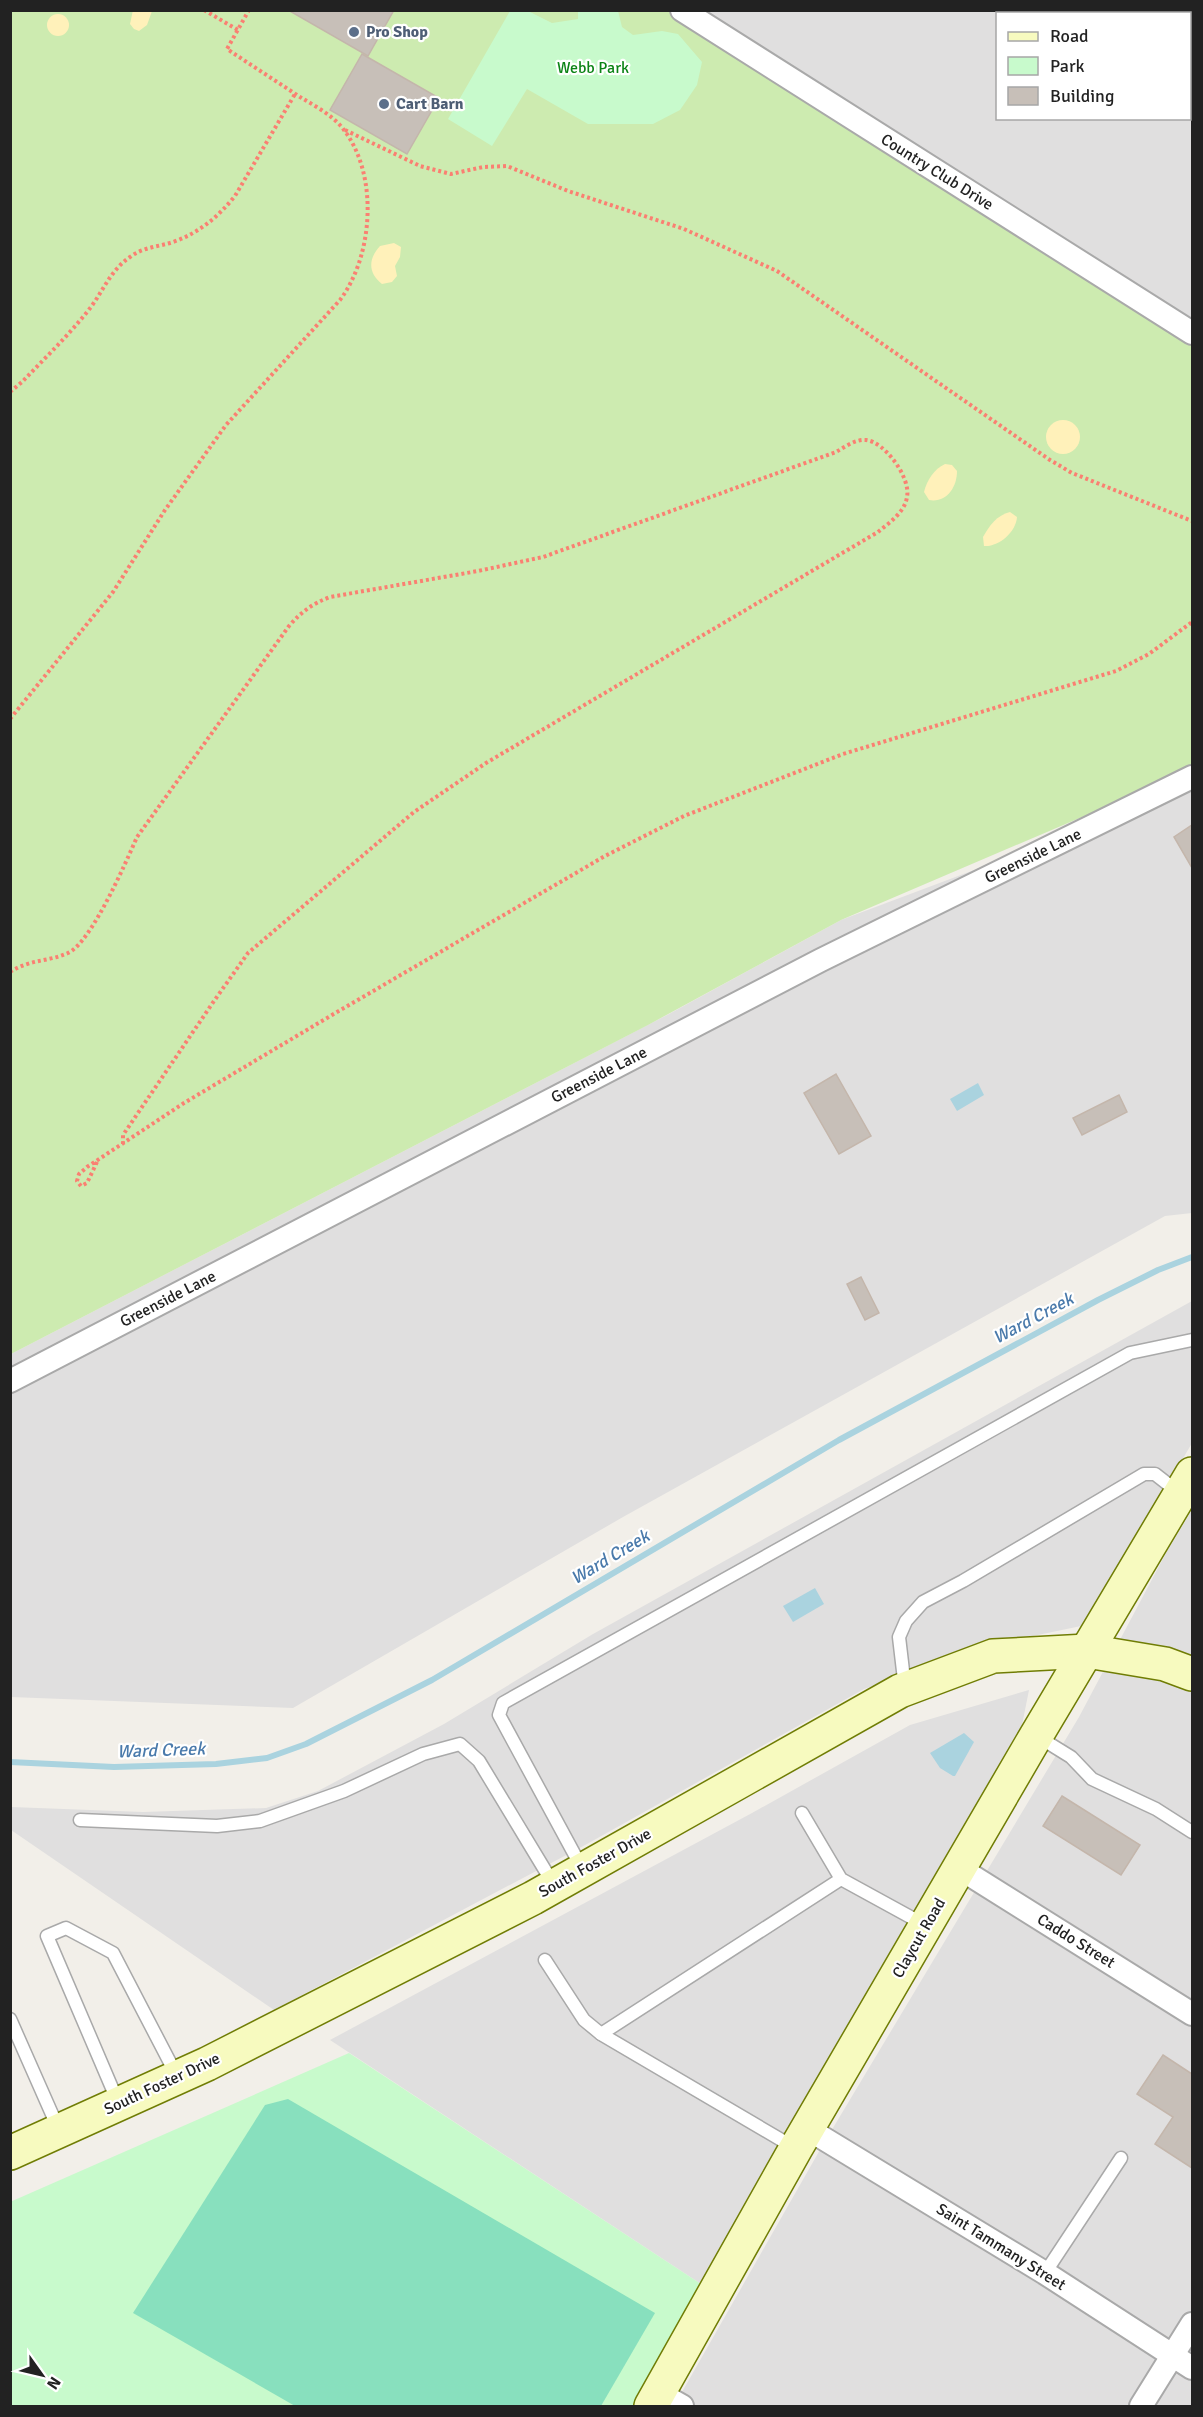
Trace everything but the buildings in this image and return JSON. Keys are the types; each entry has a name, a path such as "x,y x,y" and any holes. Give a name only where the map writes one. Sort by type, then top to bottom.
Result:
{"street":[{"name":"Country Club Drive","path":"682,10 1192,333"},
{"name":"Greenside Lane","path":"10,1381 821,960 1192,777"},
{"name":"Claycut Road","path":"664,2402 802,2138 1036,1736 1187,1484"},
{"name":"South Foster Drive","path":"10,2152 178,2078 555,1886 905,1689 993,1656 1087,1651 1165,1664 1192,1674"},
{"name":"Caddo Street","path":"959,1868 1192,2014"},
{"name":"Saint Tammany Street","path":"802,2138 1045,2273 1192,2368"},
{"path":"1141,2406 1192,2324"}],"lane":[{"path":"584,1870 499,1715 503,1703 1130,1353 1192,1340"},
{"path":"905,1689 899,1637 906,1621 923,1602 963,1581 1144,1473 1187,1484"},
{"path":"1036,1736 1071,1757 1092,1779 1156,1809 1192,1832"},
{"path":"80,1820 217,1826 260,1821 345,1791 423,1754 460,1744 479,1761 555,1886"},
{"path":"802,1813 841,1879 926,1925"},
{"path":"601,2034 841,1879"},
{"path":"119,2104 47,1936 66,1928 113,1953 178,2078"},
{"path":"545,1960 584,2020 601,2034 802,2138"},
{"path":"10,2019 59,2131"},
{"path":"1045,2273 1121,2158"}],"path":[{"path":"204,10 238,30"},
{"path":"249,10 227,50 328,115 345,130 420,166 452,174 483,167 507,166 568,192 684,229 745,256 777,271 1072,473 1192,521"},
{"path":"10,392 91,307 117,266 139,251 172,242 204,227 226,207 235,196 295,94"},
{"path":"10,719 113,592 165,510 226,425 350,286 359,267 368,206 366,184 357,155 345,130"},
{"path":"10,972 22,964 68,953 78,947 89,932 122,870 136,837 290,626 313,604 330,597 543,557 836,452 855,441 867,440 878,445 904,475 908,488 907,498 901,512 878,532 486,763 414,812 283,924 241,963 123,1135 123,1144"},
{"path":"97,1162 87,1183 81,1186 77,1181 80,1174 97,1162 123,1144 184,1103 605,856 684,816 843,754 1116,670 1149,654 1192,622"}],"shaded area":[{"path":"684,11 1192,11 1192,333"},
{"path":"1192,788 1192,1213 1165,1216 623,1517 293,1708 11,1697 11,1354 669,1014 841,920"},
{"path":"1192,1301 1192,1443 1086,1625 999,1643 864,1689 587,1844 274,2010 11,1830 11,1807 143,1812 266,1808 318,1791 444,1724 593,1634"},
{"path":"1192,1510 1192,2406 674,2406 821,2148 1079,1717 1166,1553"},
{"path":"1029,1690 1018,1745 707,2288 330,2040 752,1813 910,1725"}],"green space":[{"path":"11,11 684,11 1192,333 1192,770 841,920 648,1025 11,1354"},
{"name":"Webb Park","path":"510,11 528,11 552,23 578,19 578,11 618,11 622,27 633,35 662,31 678,34 702,62 697,85 680,110 653,124 588,124 527,89 492,146 448,119"},
{"path":"349,2053 707,2288 638,2406 11,2406 10,2202"},
{"path":"288,2099 655,2313 601,2406 295,2406 133,2313 265,2105"}],"sand":[{"path":"133,10 152,11 147,25 139,31 130,24"},
{"path":"58,14 66,17 69,25 66,33 58,36 50,33 47,25 50,17"},
{"path":"394,243 401,247 400,257 395,266 397,276 392,282 382,284 372,271 373,256 380,246"},
{"path":"1063,420 1075,425 1080,437 1075,449 1063,454 1051,449 1046,437 1051,425"},
{"path":"945,464 952,465 957,471 953,488 941,499 929,500 924,492 927,483 934,472"},
{"path":"1010,512 1017,517 1014,528 1001,541 984,546 983,537 991,525 997,518"}],"water":[{"path":"978,1083 984,1095 957,1111 950,1099"},
{"path":"815,1588 824,1604 793,1622 783,1606"},
{"path":"964,1733 974,1742 953,1776 940,1768 930,1753"}],"waterway":[{"name":"Ward Creek","path":"10,1762 114,1767 216,1764 267,1758 306,1744 432,1680 839,1440 1098,1300 1158,1270 1192,1257"}],"place":[{"name":"Pro Shop","path":"354,32"},
{"name":"Cart Barn","path":"384,104"}]}
